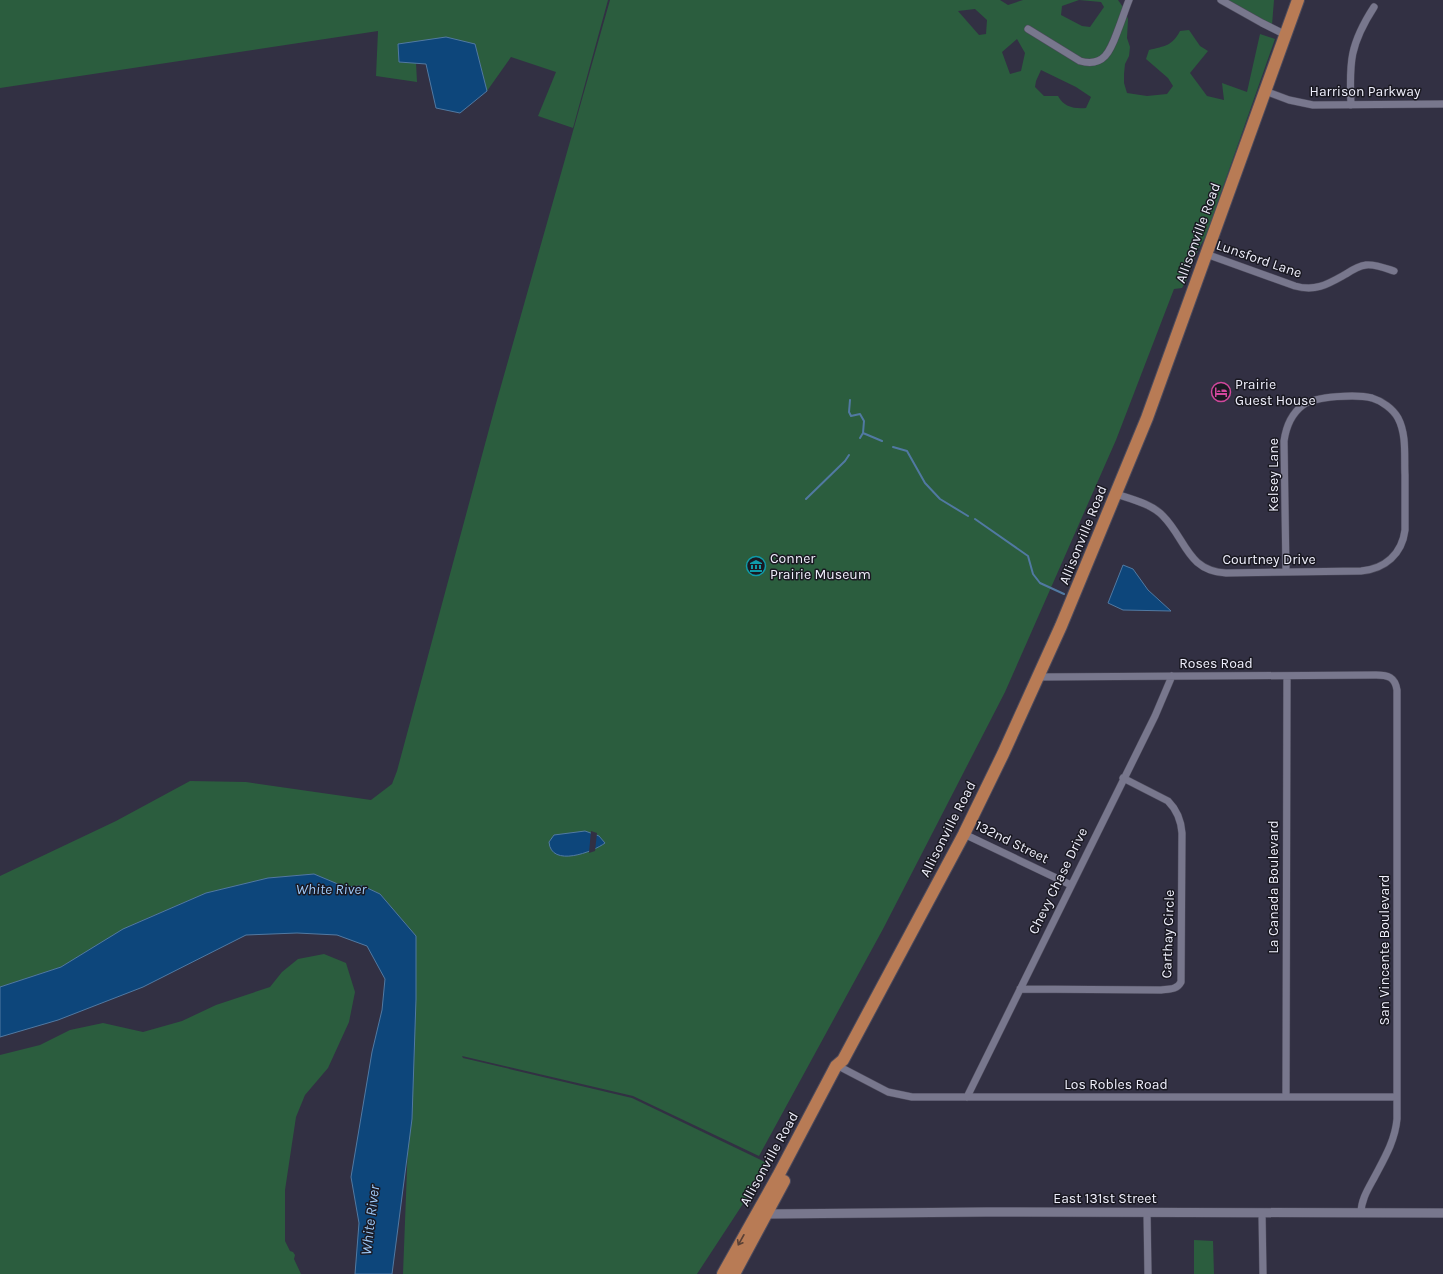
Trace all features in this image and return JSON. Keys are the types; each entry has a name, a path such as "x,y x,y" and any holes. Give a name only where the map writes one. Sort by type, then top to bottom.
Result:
{"main road":[{"name":"Allisonville Road","path":"734,1274 767,1214 843,1064 964,834 1061,626 1147,418 1298,0"},
{"name":"Allisonville Road","path":"723,1274 778,1176 836,1066 843,1064"}],"street":[{"path":"1028,29 1080,61 1096,62 1101,60 1110,51 1129,0"},
{"path":"1222,0 1286,35"},
{"path":"1351,105 1350,70 1353,50 1359,31 1374,7"},
{"name":"Harrison Parkway","path":"1265,91 1307,105 1443,104"},
{"name":"Lunsford Lane","path":"1206,254 1295,286 1310,289 1325,285 1358,267 1365,265 1394,271"},
{"name":"Kelsey Lane","path":"1286,572 1284,441 1290,419 1304,404 1320,398 1368,397 1383,403 1397,416 1404,438 1405,474 1405,530 1404,538 1399,550"},
{"name":"Courtney Drive","path":"1116,494 1148,506 1163,515 1192,558 1207,570 1226,573 1368,571 1388,562 1399,550"},
{"name":"Roses Road","path":"1038,677 1383,675 1393,680"},
{"name":"Chevy Chase Drive","path":"967,1097 1124,778 1172,676"},
{"name":"La Canada Boulevard","path":"1286,1097 1287,676"},
{"name":"San Vincente Boulevard","path":"1361,1213 1361,1206 1365,1193 1393,1140 1396,1126 1397,690 1393,680"},
{"name":"Carthay Circle","path":"1020,989 1161,990 1174,988 1179,986 1181,982 1182,833 1180,819 1174,808 1168,802 1124,778"},
{"name":"132nd Street","path":"964,834 1071,885"},
{"name":"Los Robles Road","path":"843,1064 888,1092 912,1097 1397,1097"},
{"name":"East 131st Street","path":"767,1214 877,1212 1443,1213"},
{"path":"1147,1212 1148,1274"},
{"path":"1262,1213 1263,1274"}],"green space":[{"path":"0,0 608,0 573,128 538,116 556,72 511,57 487,91 475,44 399,62 416,63 417,82 376,76 378,31 0,88"},
{"name":"Conner Prairie Museum","path":"610,0 1000,0 1008,5 1023,0 1079,0 1118,0 1125,10 1128,19 1127,38 1130,47 1124,74 1124,83 1127,93 1147,96 1167,94 1173,86 1168,78 1146,59 1149,50 1168,45 1174,40 1180,31 1189,30 1200,46 1208,51 1190,73 1207,96 1224,100 1222,83 1247,92 1260,34 1275,39 1216,207 1212,226 1195,257 1182,288 1174,289 1116,440 1005,692 883,929 759,1156 633,1096 462,1056 463,1058 632,1098 769,1164 697,1274 403,1274 416,936 380,894 363,886 345,887 314,874 268,878 206,893 134,924 61,967 0,987 0,876 116,821 190,781 246,782 371,800 392,784 397,771 495,407","holes":["1079,0 1101,2 1104,7 1090,27 1082,26 1061,15 1062,6","975,9 987,20 986,34 979,35 958,11","1017,39 1025,53 1021,71 1010,74 1002,52","1041,70 1076,87 1091,97 1086,108 1077,108 1066,105 1058,96 1044,96 1035,87"]},
{"path":"1228,0 1274,0 1272,25"},
{"path":"324,954 346,963 355,992 349,1022 328,1068 305,1095 296,1117 285,1190 285,1241 290,1251 295,1255 294,1259 301,1274 0,1274 0,1055 40,1045 70,1030 103,1023 143,1032 182,1021 216,1005 270,987 282,972 298,959"},
{"path":"1194,1240 1213,1241 1214,1274 1194,1274"}],"water":[{"path":"446,37 475,44 487,91 460,113 436,108 426,64 399,62 398,44"},
{"path":"1123,565 1133,569 1148,590 1171,611 1123,610 1108,603"},
{"path":"585,831 599,836 605,843 599,847 573,856 564,856 551,850 549,842 554,835"},
{"name":"White River","path":"314,874 345,887 363,886 380,894 416,936 416,999 412,1119 392,1274 355,1274 359,1223 351,1177 372,1052 382,1010 385,979 367,946 337,935 297,933 246,935 143,987 58,1020 0,1037 0,987 61,967 123,929 206,893 268,878"}],"pier":[{"path":"591,831 597,833 595,851 589,853"}],"waterway":[{"path":"850,400 849,412 851,416 860,414 864,421 863,433 882,441"},
{"path":"860,438 863,433"},
{"path":"893,447 907,451 925,483 940,499 968,516"},
{"path":"806,499 845,461 849,455"},
{"path":"975,519 1028,556 1033,574 1040,583 1064,594"}],"place":[{"name":"Prairie Guest House","path":"1221,392"},
{"name":"Conner Prairie Museum","path":"756,566"}]}
